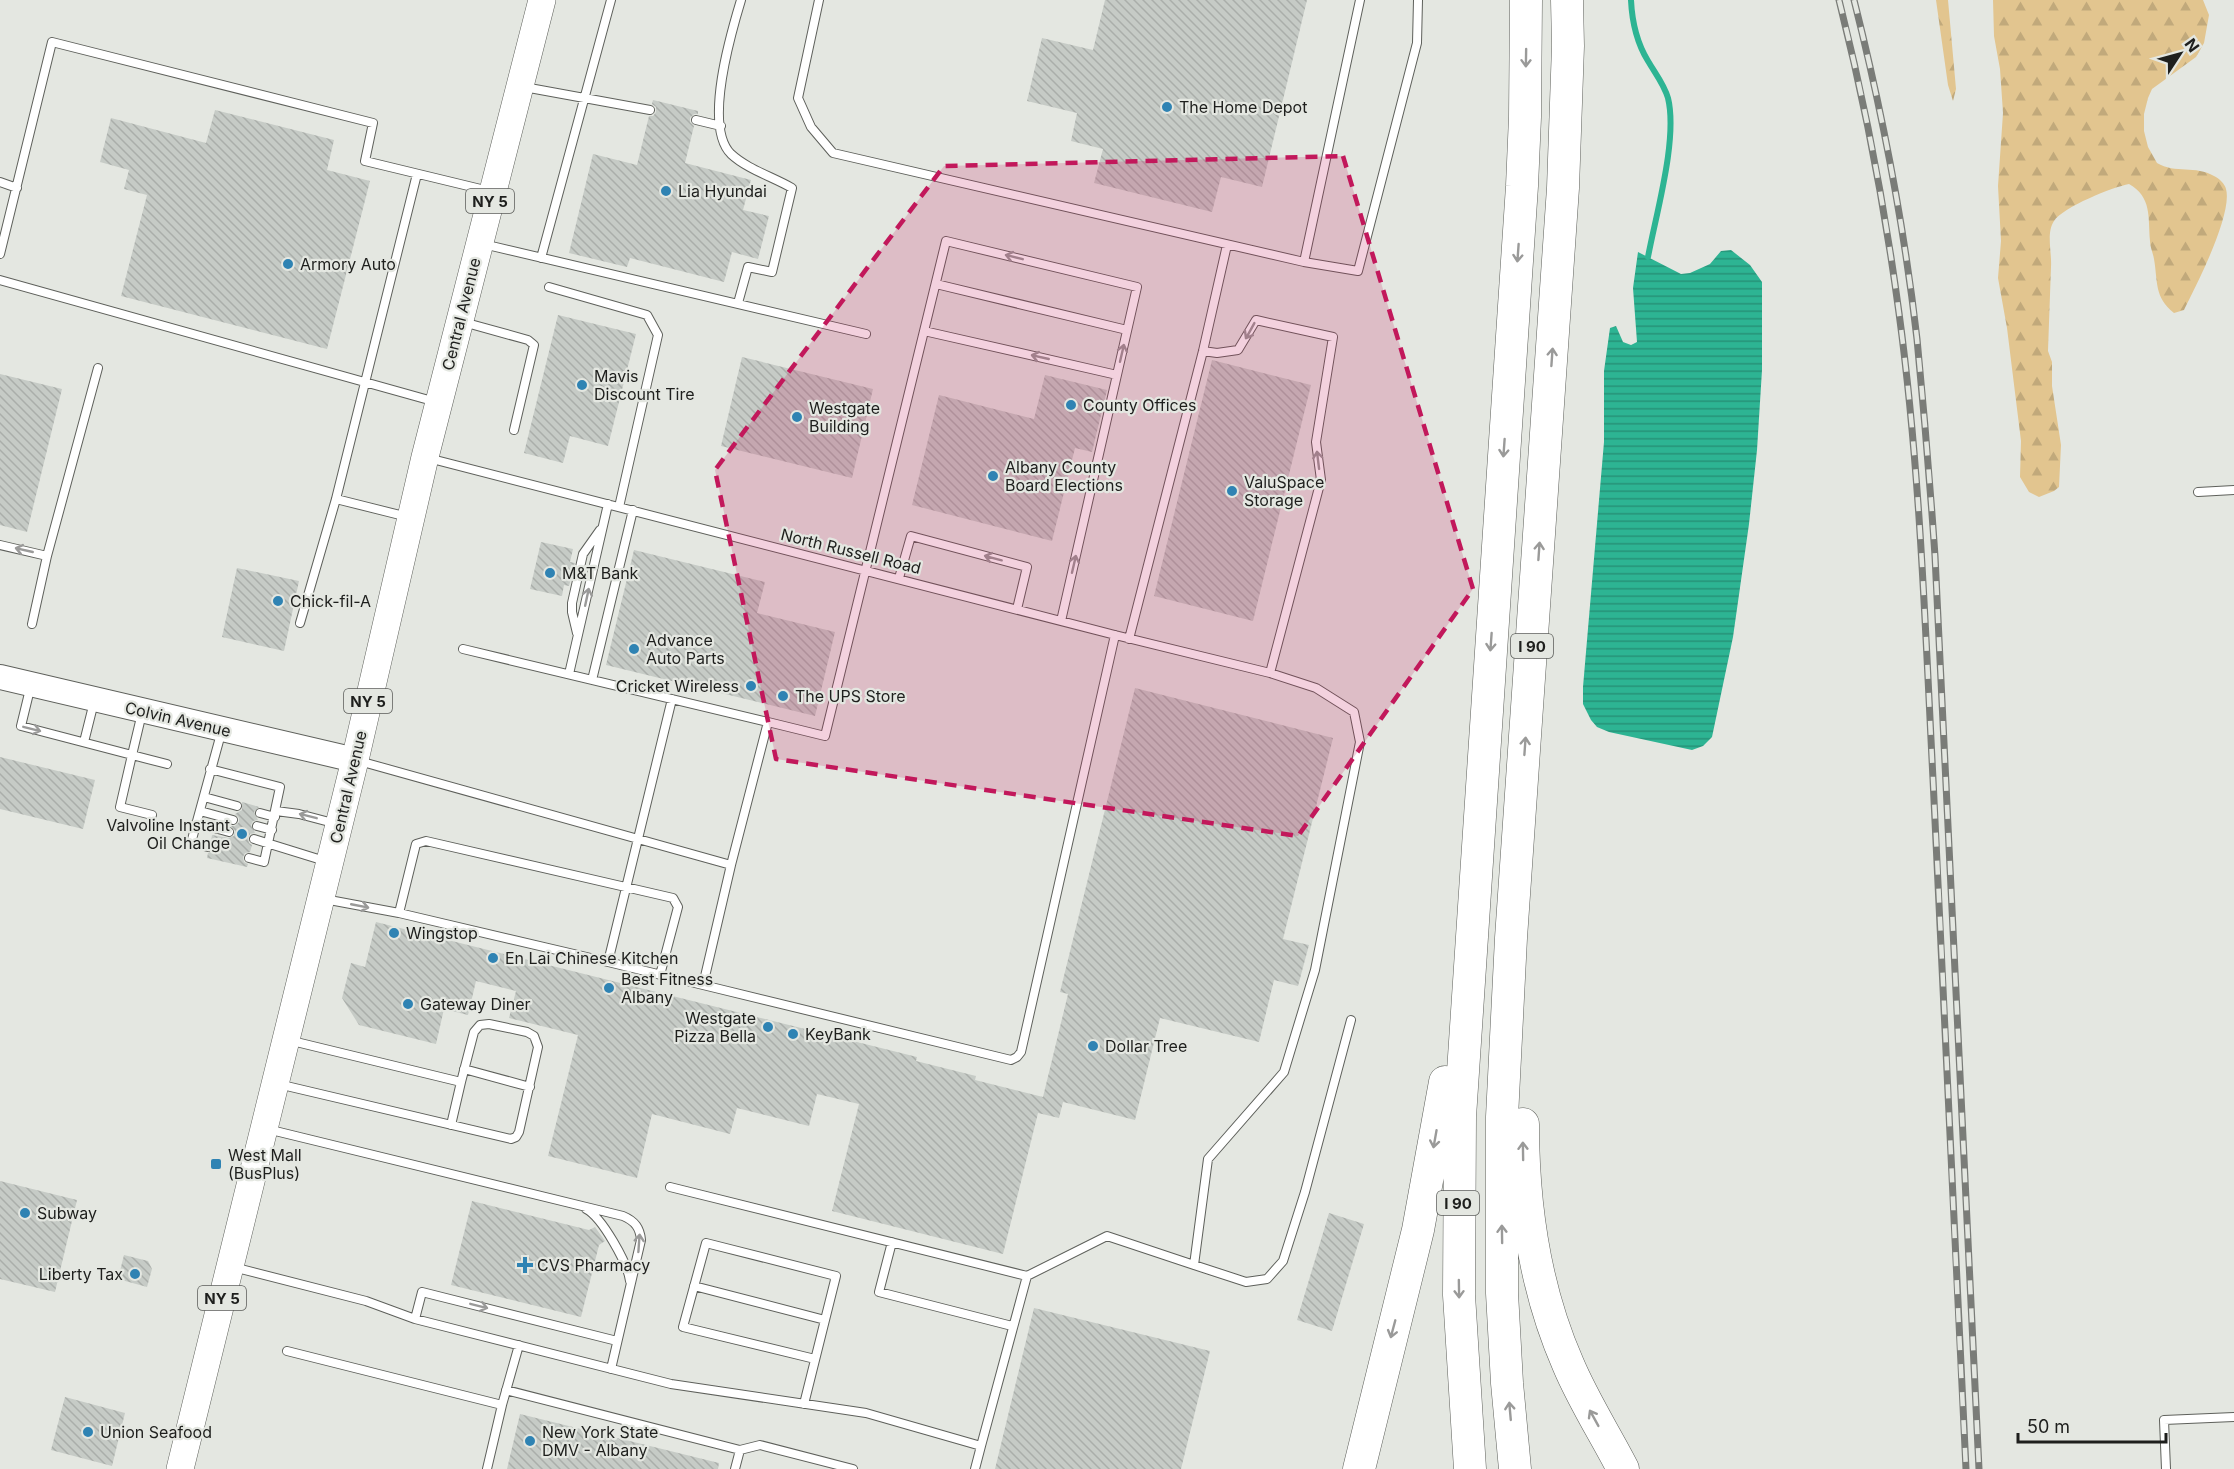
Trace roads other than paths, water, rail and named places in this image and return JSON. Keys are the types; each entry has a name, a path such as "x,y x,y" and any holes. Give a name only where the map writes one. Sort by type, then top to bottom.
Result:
{"highway":[{"name":"I 90","path":"1470,1469 1459,1295 1460,1106 1522,186 1526,0"},
{"name":"I 90","path":"1515,1469 1502,1293 1502,1139 1506,1016 1563,200 1567,106 1567,0"},
{"path":"1522,793 1523,1156 1531,1236 1551,1321 1567,1363 1586,1403 1623,1469"},
{"path":"1359,1469 1418,1230 1470,937"}],"main road":[{"name":"Central Avenue","path":"180,1469 355,760 425,457 542,0"}],"street":[{"name":"Colvin Avenue","path":"0,677 355,760"}],"lane":[{"path":"541,258 611,0"},
{"path":"738,303 748,267 772,272 792,188 730,153 721,134 720,81 741,0"},
{"path":"819,0 798,98 811,127 833,153 1227,245 1359,271 1417,43 1418,0"},
{"path":"1304,262 1360,0"},
{"path":"0,254 52,42 373,123 365,161 493,192"},
{"path":"519,86 650,110"},
{"path":"696,120 721,126"},
{"path":"300,623 336,499 417,174"},
{"path":"0,182 16,188"},
{"path":"463,649 825,736 946,241 1137,287 1061,621"},
{"path":"480,243 866,334"},
{"path":"1129,639 1203,351 1227,245"},
{"path":"0,280 439,403"},
{"path":"936,284 1127,330"},
{"path":"549,287 647,315 658,335 619,507"},
{"path":"1203,351 1217,353 1238,350 1256,320 1333,337 1316,442 1321,480 1270,673"},
{"path":"460,321 528,340 534,345 514,430"},
{"path":"924,331 1117,375"},
{"path":"32,624 47,556 98,369"},
{"name":"North Russell Road","path":"425,457 1129,639 1270,673 1316,688 1354,712 1360,742 1315,970 1284,1072 1208,1159 1194,1265"},
{"path":"2198,492 2234,490"},
{"path":"336,499 411,517"},
{"path":"569,674 608,504"},
{"path":"592,680 633,510"},
{"path":"578,636 572,603 583,554 602,526"},
{"path":"899,578 911,536 1027,567 1017,609"},
{"path":"0,545 47,556"},
{"path":"321,898 399,913 608,962 1006,1060 1016,1059 1021,1052 1115,635"},
{"path":"31,685 21,726 167,765"},
{"path":"608,962 672,699"},
{"path":"84,742 94,700"},
{"path":"143,710 120,807 152,815"},
{"path":"703,985 768,722"},
{"path":"209,848 191,843 223,729"},
{"path":"355,760 638,837 731,865"},
{"path":"210,769 280,787 264,862 249,858"},
{"path":"204,797 237,806"},
{"path":"200,811 233,820"},
{"path":"260,813 299,814 339,824"},
{"path":"196,823 230,832"},
{"path":"256,826 272,830"},
{"path":"254,839 330,863"},
{"path":"399,913 415,846 422,841 627,887 671,898 677,903 660,975"},
{"path":"670,1186 1027,1276 1107,1236 1246,1282 1267,1280 1283,1261 1305,1192 1351,1020"},
{"path":"275,1083 451,1125 513,1139 518,1134 530,1087 538,1044 534,1036 527,1032 489,1024 480,1026 474,1032 451,1125"},
{"path":"286,1039 461,1082"},
{"path":"464,1069 530,1087"},
{"path":"264,1128 632,1220 638,1227 641,1240 610,1369"},
{"path":"576,1205 594,1214 624,1262 629,1273 630,1291"},
{"path":"892,1242 879,1292 1012,1326"},
{"path":"804,1404 837,1276 706,1243 683,1327 815,1359"},
{"path":"229,1266 366,1301 415,1319 671,1384 866,1413 981,1446"},
{"path":"975,1469 1027,1276"},
{"path":"694,1286 825,1320"},
{"path":"415,1319 422,1292 617,1341"},
{"path":"487,1469 519,1345"},
{"path":"287,1351 502,1405"},
{"path":"506,1390 740,1450 760,1444 854,1469"},
{"path":"2166,1469 2164,1420 2234,1417"},
{"path":"735,1469 740,1450"}],"waterway":[{"path":"1631,0 1638,39 1644,54 1662,83 1668,98 1670,115 1668,155 1648,257"}],"railway":[{"path":"1839,0 1881,195 1899,313 1912,429 1924,604 1966,1469"},
{"path":"1854,0 1883,126 1899,211 1912,296 1924,420 1935,556 1979,1469"}],"place":[{"name":"The Home Depot","path":"1167,107"},
{"name":"Lia Hyundai","path":"666,191"},
{"name":"Armory Auto","path":"288,264"},
{"name":"Mavis Discount Tire","path":"582,385"},
{"name":"County Offices","path":"1071,405"},
{"name":"Westgate Building","path":"797,417"},
{"name":"Albany County Board Elections","path":"993,476"},
{"name":"ValuSpace Storage","path":"1232,491"},
{"name":"M&T Bank","path":"550,573"},
{"name":"Chick-fil-A","path":"278,601"},
{"name":"Advance Auto Parts","path":"634,649"},
{"name":"Cricket Wireless","path":"751,686"},
{"name":"The UPS Store","path":"783,696"},
{"name":"Valvoline Instant Oil Change","path":"242,834"},
{"name":"Wingstop","path":"394,933"},
{"name":"En Lai Chinese Kitchen","path":"493,958"},
{"name":"Best Fitness Albany","path":"609,988"},
{"name":"Gateway Diner","path":"408,1004"},
{"name":"Westgate Pizza Bella","path":"768,1027"},
{"name":"KeyBank","path":"793,1034"},
{"name":"Dollar Tree","path":"1093,1046"},
{"name":"West Mall (BusPlus)","path":"216,1164"},
{"name":"Subway","path":"25,1213"},
{"name":"CVS Pharmacy","path":"525,1265"},
{"name":"Liberty Tax","path":"135,1274"},
{"name":"Union Seafood","path":"88,1432"},
{"name":"New York State DMV - Albany","path":"530,1441"}]}
